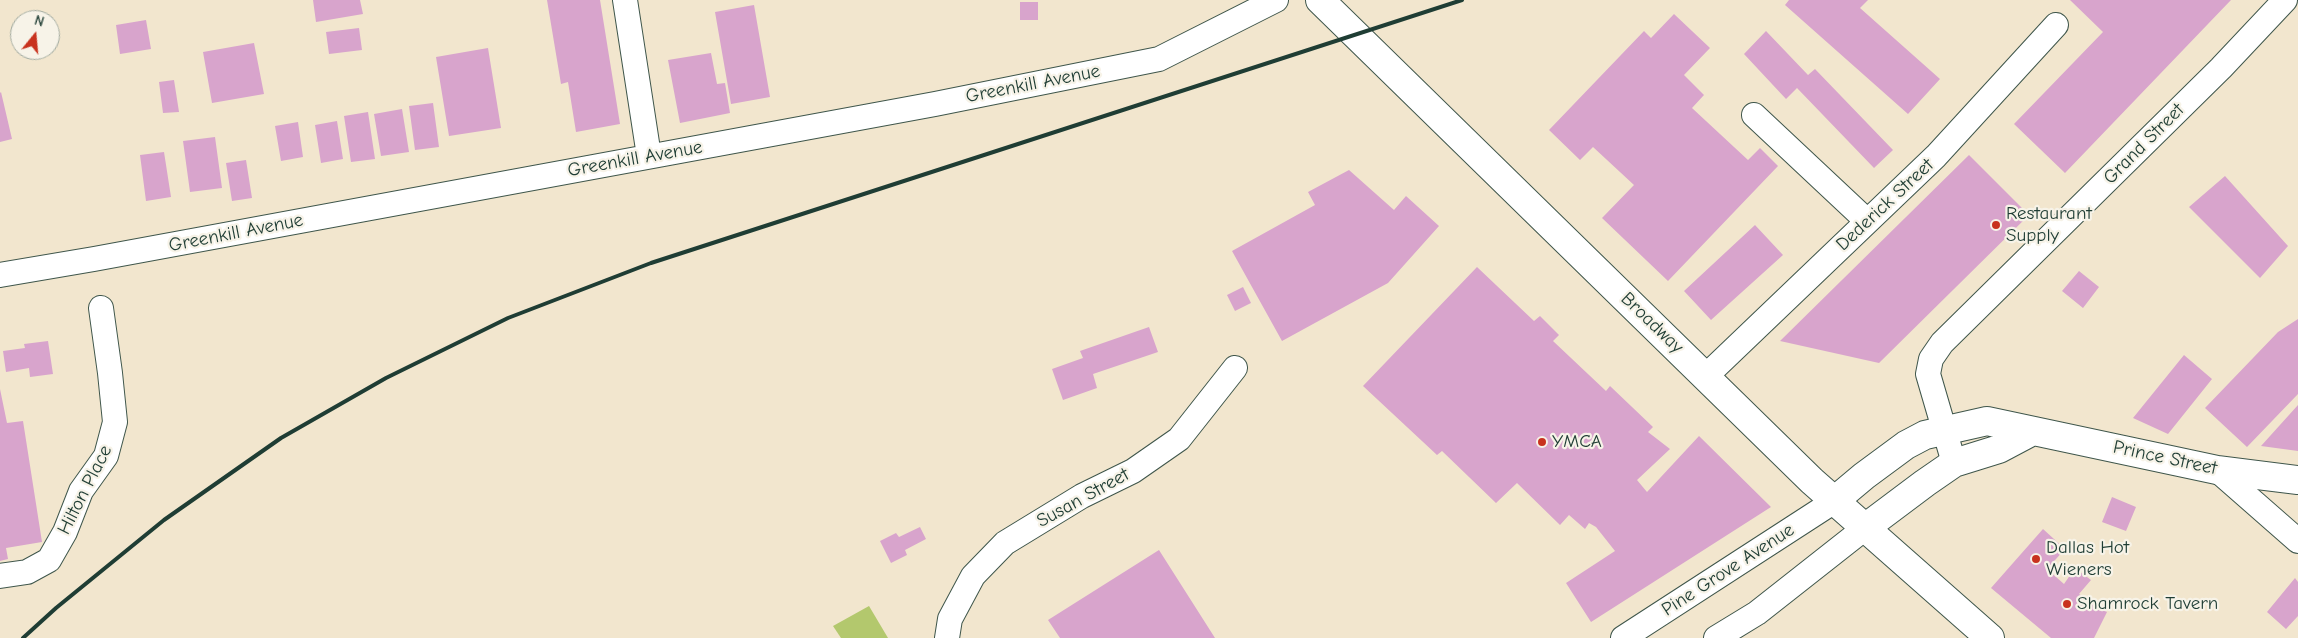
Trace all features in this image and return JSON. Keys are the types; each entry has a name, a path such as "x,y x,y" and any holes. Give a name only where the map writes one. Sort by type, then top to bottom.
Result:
{"main road":[{"name":"Broadway","path":"1320,0 1833,502 1990,638"},
{"name":"Prince Street","path":"1833,502 1906,444 1925,435 1987,421 2218,470 2298,480"},
{"path":"1865,528 1924,483 1954,463 1999,449 2033,431"}],"street":[{"path":"625,0 649,156"},
{"name":"Grand Street","path":"1954,463 1928,374 1930,359 1942,343 2221,68 2285,0"},
{"name":"Greenkill Avenue","path":"0,274 104,257 935,104 1159,59 1267,4"},
{"name":"Dederick Street","path":"1706,376 1936,156 2056,26"},
{"path":"1754,115 1867,222"},
{"name":"Hilton Place","path":"0,576 27,572 49,560 64,532 81,491 106,456 115,422 101,308"},
{"name":"Susan Street","path":"948,638 950,619 973,576 1005,543 1082,496 1133,470 1179,439 1235,368"},
{"path":"2218,470 2298,542"},
{"name":"Pine Grove Avenue","path":"1623,638 1647,632 1833,502"},
{"path":"1716,638 1764,608 1865,528"}],"green space":[{"path":"869,606 888,638 841,638 833,626"}],"building":[{"path":"313,0 360,0 363,14 316,22"},
{"path":"547,0 600,0 620,124 576,132 568,82 561,84"},
{"path":"1789,0 1868,0 1860,8 1940,79 1908,114 1785,5"},
{"path":"2070,0 2231,0 2065,173 2014,124 2103,32"},
{"path":"1020,2 1038,2 1038,20 1020,20"},
{"path":"754,5 770,97 731,104 715,12"},
{"path":"1674,14 1710,48 1684,75 1704,95 1692,108 1748,160 1760,148 1778,166 1668,281 1602,218 1634,185 1593,147 1580,160 1549,130 1644,31 1651,38"},
{"path":"146,20 151,49 120,54 116,25"},
{"path":"359,28 362,50 329,54 326,32"},
{"path":"1766,31 1808,75 1815,69 1893,150 1874,168 1797,88 1786,99 1744,54"},
{"path":"254,43 264,94 212,103 203,52"},
{"path":"488,48 501,128 449,136 436,57"},
{"path":"711,53 717,84 725,83 730,113 680,123 668,60"},
{"path":"174,80 179,112 163,113 159,82"},
{"path":"0,93 12,139 0,142"},
{"path":"433,103 439,147 415,150 409,106"},
{"path":"402,109 409,152 381,156 374,114"},
{"path":"368,112 375,159 351,162 344,116"},
{"path":"337,121 343,159 321,163 315,125"},
{"path":"298,122 303,157 281,161 275,126"},
{"path":"215,137 222,188 190,192 183,141"},
{"path":"164,152 171,197 146,201 140,155"},
{"path":"1969,155 2029,215 1879,363 1780,341"},
{"path":"246,160 252,198 232,201 226,163"},
{"path":"1349,170 1394,210 1406,196 1439,226 1388,283 1282,341 1232,251 1315,205 1308,192"},
{"path":"2225,176 2288,246 2260,278 2189,207"},
{"path":"1755,225 1783,255 1711,320 1684,291"},
{"name":"YMCA","path":"1477,267 1534,321 1540,316 1559,335 1553,341 1606,391 1610,386 1653,427 1648,432 1670,449 1637,480 1647,492 1699,436 1771,507 1591,622 1566,583 1615,551 1596,527 1589,523 1585,529 1569,515 1560,525 1517,483 1496,503 1442,451 1437,455 1363,386"},
{"path":"2079,271 2099,287 2083,308 2062,291"},
{"path":"1243,287 1251,303 1235,311 1227,295"},
{"path":"2298,319 2298,394 2247,447 2205,408 2278,332"},
{"path":"1149,327 1158,352 1093,374 1097,388 1063,400 1052,369 1083,358 1080,351"},
{"path":"48,341 53,374 30,377 29,368 6,372 3,351 25,348 24,344"},
{"path":"2184,355 2212,379 2168,434 2133,418"},
{"path":"0,389 7,423 23,421 42,542 6,548 8,559 0,561"},
{"path":"2298,405 2298,451 2261,446"},
{"path":"2112,497 2136,507 2126,531 2102,522"},
{"path":"920,527 926,539 905,550 907,555 891,563 880,541 896,533 899,537"},
{"path":"2043,529 2065,549 2047,569 2064,584 2075,568 2091,580 2079,594 2107,612 2094,638 2051,638 1991,588"},
{"path":"1159,550 1215,638 1060,638 1048,620"},
{"path":"2295,578 2298,582 2298,616 2286,629 2267,612"}],"railway":[{"path":"23,638 56,608 164,520 281,438 386,378 508,318 651,263 1462,0"}],"place":[{"name":"Restaurant Supply","path":"1996,225"},
{"name":"YMCA","path":"1542,442"},
{"name":"Dallas Hot Wieners","path":"2036,559"},
{"name":"Shamrock Tavern","path":"2067,604"}]}
